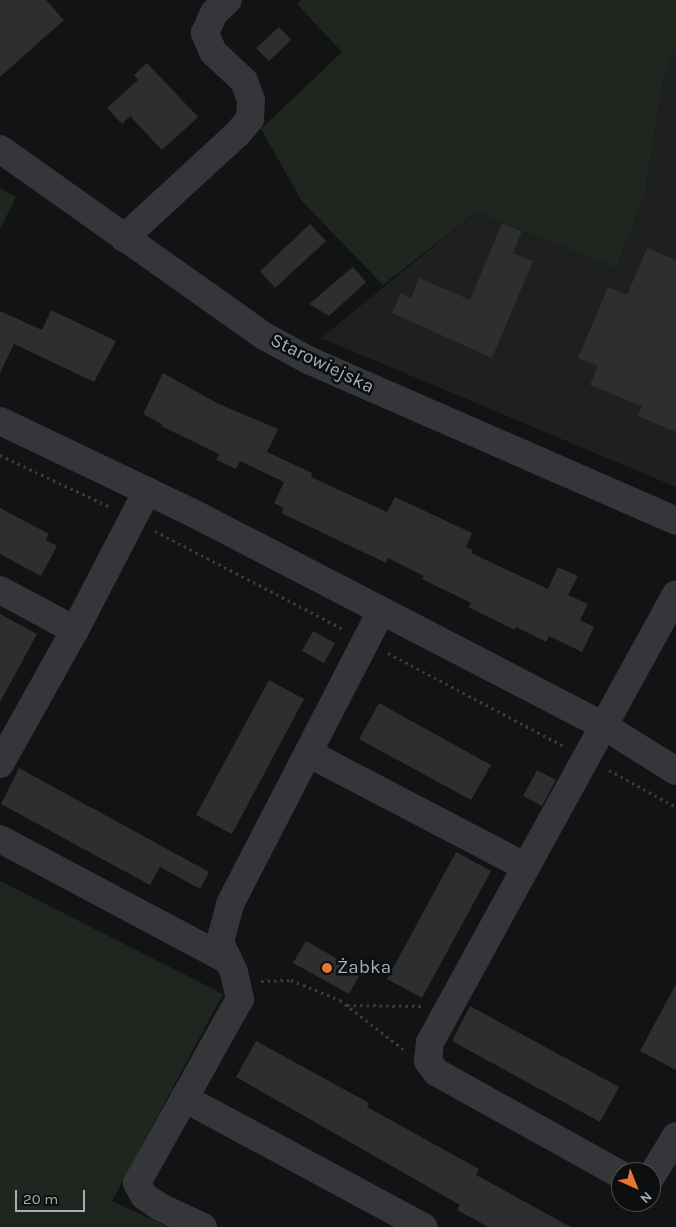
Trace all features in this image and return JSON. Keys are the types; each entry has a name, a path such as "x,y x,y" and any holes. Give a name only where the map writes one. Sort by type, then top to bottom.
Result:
{"street":[{"path":"124,238 250,119 251,100 244,81 213,52 205,33 214,13 228,0"},
{"name":"Starowiejska","path":"0,149 266,337 308,360 676,522"},
{"path":"0,421 147,491 604,726 676,771"},
{"path":"0,764 75,630 147,491"},
{"path":"0,590 75,630"},
{"path":"611,1169 436,1072 428,1061 430,1042 676,594"},
{"path":"203,1227 160,1207 144,1196 137,1183 240,999 232,971 220,942 230,904 381,611"},
{"path":"308,753 526,868"},
{"path":"0,839 232,971"},
{"path":"184,1098 424,1227"},
{"path":"661,1162 676,1136"}],"path":[{"path":"0,455 132,519 366,641 676,807"},
{"path":"232,971 291,980 347,1005 411,1055 428,1061"},
{"path":"347,1005 448,1008"}],"shaded area":[{"path":"301,0 676,0 676,50 664,75 645,194 616,268 476,212 383,285 301,200 261,129 342,52 297,4"},
{"path":"676,50 676,487 321,338 476,212 616,268 645,194 664,75"},
{"path":"0,188 16,197 0,229"},
{"path":"0,881 223,994 112,1201 168,1227 0,1227"}],"building":[{"path":"0,0 46,0 64,20 0,77"},
{"path":"279,27 291,40 269,61 256,48"},
{"path":"147,63 198,117 162,150 130,116 122,124 107,108 138,80 134,75"},
{"path":"502,223 522,231 513,253 533,261 492,358 392,313 401,293 411,298 419,278 470,300"},
{"path":"310,224 326,241 275,288 260,271"},
{"path":"647,248 676,260 676,432 638,416 642,406 590,385 598,366 578,358 608,287 627,295"},
{"path":"353,267 366,282 329,316 309,304"},
{"path":"51,310 116,341 94,382 14,344 0,373 0,311 42,330"},
{"path":"163,373 219,404 278,429 267,452 312,473 311,477 387,512 395,497 472,533 466,547 473,550 471,553 548,589 558,567 578,576 568,595 588,604 580,620 594,627 582,652 549,636 546,642 516,627 515,630 468,607 471,603 422,579 424,576 388,558 386,563 281,513 284,508 274,503 284,482 240,461 236,469 216,460 219,454 161,426 162,424 143,414"},
{"path":"0,508 49,534 46,540 57,546 41,576 0,554"},
{"path":"0,614 37,634 0,702"},
{"path":"313,631 335,643 324,663 302,651"},
{"path":"269,680 304,699 232,834 196,815"},
{"path":"379,703 491,765 471,800 359,739"},
{"path":"19,768 209,872 200,889 160,867 150,885 1,804"},
{"path":"537,770 556,780 542,806 523,796"},
{"path":"456,852 491,871 422,998 387,979"},
{"name":"Żabka","path":"306,941 361,972 349,994 293,963"},
{"path":"676,984 676,1070 640,1051"},
{"path":"470,1006 619,1087 600,1122 452,1041"},
{"path":"256,1041 369,1103 367,1107 479,1169 476,1175 571,1227 488,1227 457,1210 460,1205 236,1077"}],"place":[{"name":"Żabka","path":"327,968"}]}
